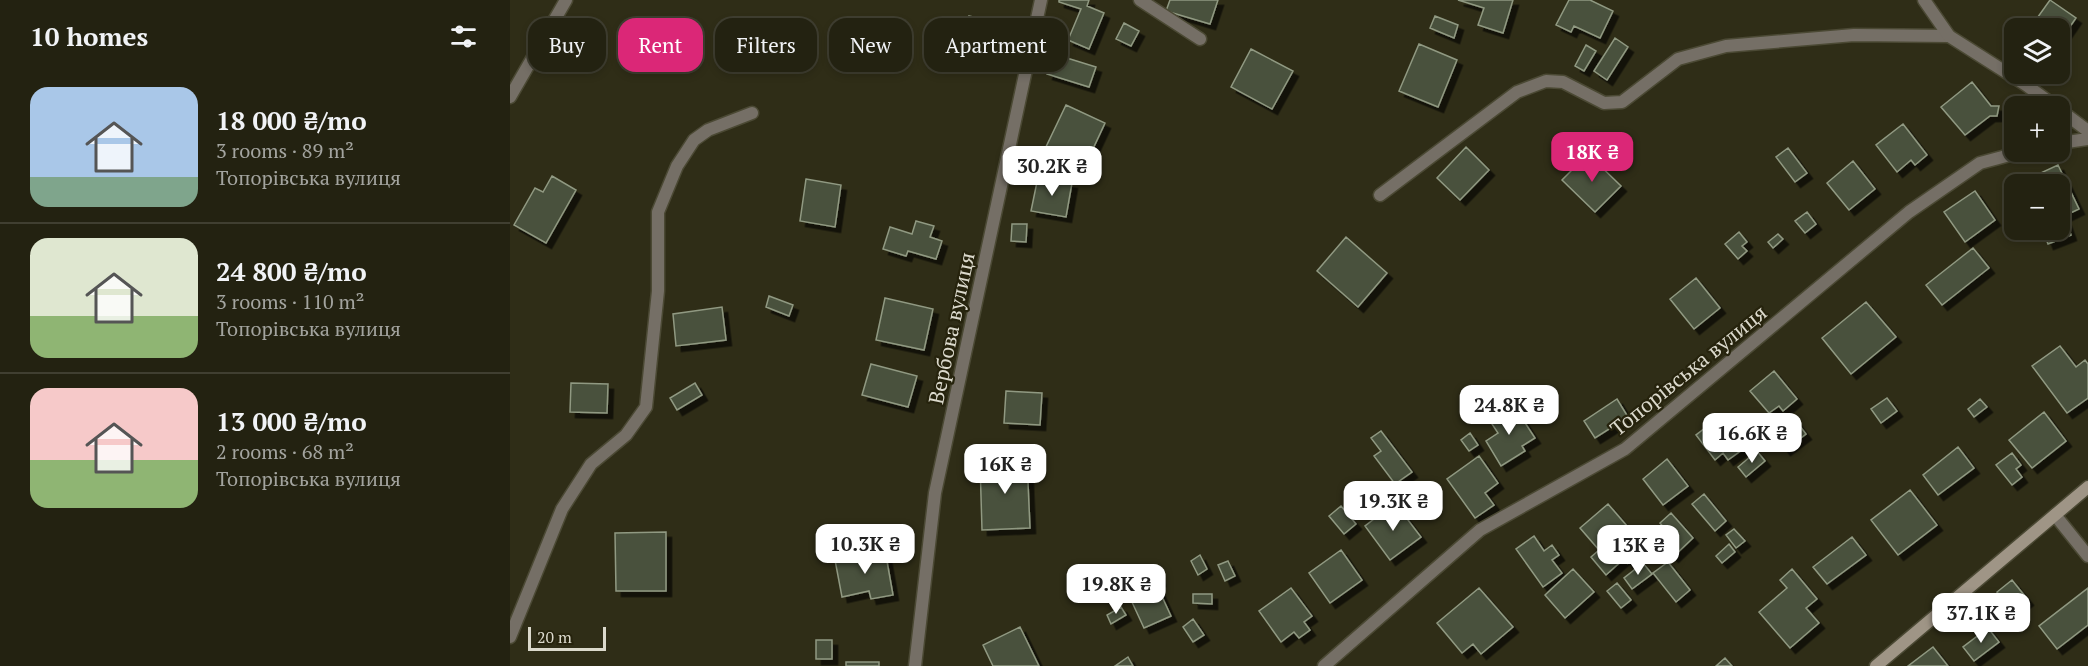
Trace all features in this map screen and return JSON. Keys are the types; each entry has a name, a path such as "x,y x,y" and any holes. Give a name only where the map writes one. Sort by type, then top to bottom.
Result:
{"street":[{"path":"510,98 566,0"},
{"name":"Вербова вулиця","path":"915,666 935,493 1041,0"},
{"path":"1140,0 1200,39"},
{"path":"1924,0 1950,36 2042,96"},
{"path":"1380,195 1518,92 1546,81 1563,82 1604,103 1622,102 1678,59 1726,46 1854,35 1950,36"},
{"path":"510,637 562,509 591,464 626,435 646,407 658,291 658,212 677,166 694,140 708,130 752,113"},
{"path":"2070,118 2088,131"},
{"path":"2070,141 2088,139"},
{"name":"Топорівська вулиця","path":"1324,666 1480,530 1625,449 1909,212 1980,163 2004,157"},
{"path":"1876,666 2088,487"},
{"path":"2055,515 2088,556"}],"building":[{"path":"1059,0 1089,0 1087,6 1104,13 1089,49 1068,40 1081,9 1059,2"},
{"path":"1170,0 1218,0 1210,24 1166,11"},
{"path":"1458,0 1513,0 1503,33 1478,25 1484,8"},
{"path":"1569,0 1590,0 1613,11 1600,38 1574,26 1571,32 1556,25"},
{"path":"2050,0 2076,18 2070,27 2070,18 2037,18"},
{"path":"1435,16 1458,25 1454,38 1430,28"},
{"path":"1124,23 1139,31 1131,46 1116,39"},
{"path":"1615,38 1628,47 1607,80 1594,71"},
{"path":"1419,44 1457,60 1438,107 1399,91"},
{"path":"1586,45 1596,51 1584,71 1575,66"},
{"path":"1251,49 1293,71 1272,109 1231,87"},
{"path":"1068,58 1096,67 1089,87 1047,74 1048,72 1068,72"},
{"path":"1972,82 1991,106 1999,106 1997,116 1990,116 1965,135 1941,107"},
{"path":"1066,105 1105,123 1084,168 1045,149"},
{"path":"1903,124 1927,155 1915,165 1911,160 1897,172 1876,145"},
{"path":"1466,147 1489,170 1460,200 1437,178"},
{"path":"1788,148 1807,173 1795,182 1776,157"},
{"path":"1588,154 1621,186 1595,212 1562,180"},
{"path":"1853,161 1875,189 1849,210 1827,183"},
{"path":"2058,165 2062,174 2039,174"},
{"path":"552,176 576,190 546,243 514,225 535,188 543,192"},
{"path":"1038,177 1072,183 1066,217 1031,211"},
{"path":"806,179 841,185 835,227 800,221"},
{"path":"2070,190 2079,209 2070,213"},
{"path":"1975,191 1995,220 1965,242 1944,212"},
{"path":"1807,212 1816,224 1805,233 1795,221"},
{"path":"916,221 934,226 930,237 942,241 936,259 908,251 906,256 883,249 890,227 912,234"},
{"path":"1012,224 1027,224 1026,242 1011,241"},
{"path":"1739,232 1747,242 1742,246 1747,251 1738,259 1725,244"},
{"path":"1778,234 1783,239 1773,248 1768,242"},
{"path":"1346,237 1387,273 1358,307 1317,271"},
{"path":"2046,240 2058,240 2048,244"},
{"path":"1973,248 1989,268 1942,305 1926,285"},
{"path":"1696,278 1720,308 1694,329 1670,299"},
{"path":"769,296 793,305 789,316 766,307"},
{"path":"885,298 933,309 924,350 876,340"},
{"path":"1866,302 1896,337 1851,374 1822,338"},
{"path":"722,307 726,340 676,346 673,314"},
{"path":"2060,346 2076,367 2085,360 2088,364 2088,398 2067,413 2032,366"},
{"path":"871,364 917,376 908,407 862,395"},
{"path":"1774,371 1797,399 1783,411 1779,406 1769,413 1750,391"},
{"path":"571,383 608,384 607,413 570,412"},
{"path":"695,383 702,395 677,410 670,398"},
{"path":"1006,391 1042,393 1040,425 1004,423"},
{"path":"1887,398 1897,411 1881,423 1871,409"},
{"path":"1617,399 1628,417 1595,438 1584,421"},
{"path":"1980,399 1987,407 1974,417 1968,409"},
{"path":"1514,406 1535,438 1522,446 1525,451 1501,466 1486,441 1498,433 1490,421"},
{"path":"2044,412 2066,441 2032,468 2009,440"},
{"path":"1722,415 1746,447 1728,460 1723,453 1715,460 1696,435"},
{"path":"1796,421 1806,434 1785,450 1775,437"},
{"path":"1381,431 1412,472 1395,484 1374,456 1381,451 1371,438"},
{"path":"1470,433 1478,445 1469,451 1461,440"},
{"path":"1958,447 1974,468 1938,495 1923,475"},
{"path":"1757,451 1765,461 1746,477 1738,467"},
{"path":"2012,453 2021,465 2016,469 2022,477 2012,485 1996,465"},
{"path":"1479,456 1498,483 1485,493 1494,505 1475,518 1447,479"},
{"path":"1667,459 1688,486 1663,505 1643,479"},
{"path":"1027,460 1030,528 982,530 980,462"},
{"path":"1910,490 1937,525 1898,555 1871,520"},
{"path":"1704,494 1726,521 1715,531 1692,504"},
{"path":"1395,503 1421,537 1390,560 1365,526"},
{"path":"1608,504 1646,548 1628,563 1625,558 1606,575 1591,557 1599,550 1580,528"},
{"path":"1341,506 1356,524 1344,534 1329,516"},
{"path":"1671,513 1693,538 1673,557 1655,538 1665,529 1660,523"},
{"path":"1734,529 1745,541 1736,548 1726,535"},
{"path":"666,532 666,591 616,591 615,533"},
{"path":"1534,536 1544,551 1552,545 1559,555 1552,560 1562,573 1543,587 1516,549"},
{"path":"1852,537 1866,555 1827,584 1813,567"},
{"path":"1729,544 1735,552 1722,563 1716,556"},
{"path":"885,550 893,595 871,599 869,591 842,597 835,560"},
{"path":"1341,550 1362,580 1330,603 1309,573"},
{"path":"1200,555 1207,569 1198,575 1191,561"},
{"path":"1228,561 1235,576 1225,581 1218,565"},
{"path":"1668,562 1690,590 1676,602 1653,573"},
{"path":"1643,563 1652,574 1632,589 1624,578"},
{"path":"1157,565 1160,581 1152,583 1149,566"},
{"path":"1573,569 1594,592 1565,618 1545,595"},
{"path":"1792,569 1817,599 1806,608 1819,623 1790,648 1759,612 1787,588 1780,580"},
{"path":"2012,580 2028,600 2013,612 1997,592"},
{"path":"1617,583 1631,600 1621,608 1607,591"},
{"path":"1158,588 1171,616 1144,628 1131,600"},
{"path":"1291,588 1312,616 1304,622 1310,630 1299,638 1294,632 1281,642 1259,611"},
{"path":"1479,588 1513,627 1481,654 1473,644 1462,653 1437,623"},
{"path":"2088,588 2088,625 2057,649 2039,626"},
{"path":"1193,594 1212,594 1212,604 1193,603"},
{"path":"1121,607 1126,615 1111,624 1107,615"},
{"path":"1193,619 1204,635 1193,642 1183,627"},
{"path":"1020,627 1039,666 993,666 983,645"},
{"path":"1988,628 1999,642 1974,661 1963,647"},
{"path":"816,640 832,640 832,659 816,659"},
{"path":"1933,647 1948,666 1908,666"},
{"path":"1128,657 1133,666 1115,666"},
{"path":"1725,658 1732,666 1716,666"},
{"path":"846,662 879,662 879,666 846,666"}]}
